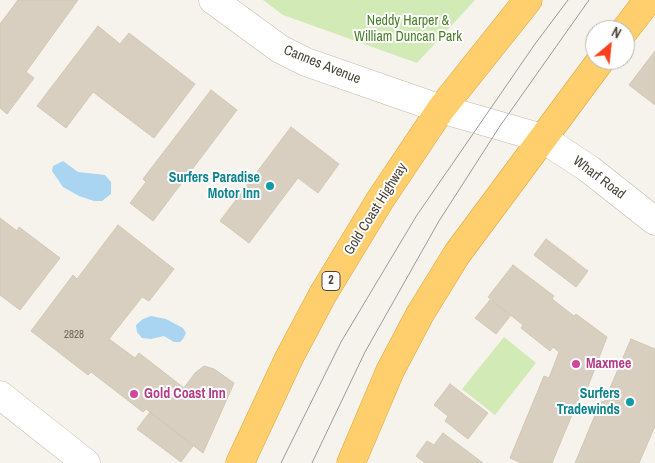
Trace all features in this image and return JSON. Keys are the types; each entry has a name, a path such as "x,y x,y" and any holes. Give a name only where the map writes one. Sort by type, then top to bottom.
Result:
{"highway":[{"name":"Gold Coast Highway","path":"240,463 288,358 323,294 380,200 441,109 528,0"},
{"path":"633,20 648,0"},
{"path":"351,463 390,371 420,314 457,254 593,70"}],"street":[{"name":"Cannes Avenue","path":"214,0 280,49 306,62 441,109 542,138"},
{"name":"Wharf Road","path":"542,138 589,169 655,221"},
{"path":"0,395 86,463"}],"green space":[{"name":"Neddy Harper & William Duncan Park","path":"263,0 475,0 417,63 283,15"},
{"path":"504,337 536,363 495,415 462,389"}],"water":[{"path":"63,161 78,172 105,175 111,182 111,194 102,201 94,201 79,196 63,187 52,171 53,166"},
{"path":"151,316 166,319 183,328 186,333 183,339 180,342 174,342 164,336 151,339 142,338 137,332 136,325 143,319"}],"building":[{"path":"18,0 78,0 26,72 34,78 7,114 0,108 0,24"},
{"path":"98,26 120,44 129,33 195,84 154,138 93,92 66,128 37,106"},
{"path":"655,51 655,105 629,85"},
{"path":"211,90 237,110 153,221 130,203 146,182 143,179"},
{"name":"Surfers Paradise Motor Inn","path":"291,127 339,164 318,193 298,178 249,243 220,221"},
{"path":"0,218 17,231 19,227 60,258 20,310 0,295"},
{"name":"Gold Coast Inn","path":"118,225 174,269 149,301 142,297 109,339 135,358 139,353 184,388 195,373 204,366 214,369 234,383 203,453 146,409 143,412 91,372 88,375 31,331 73,275 77,279"},
{"path":"546,239 588,271 576,287 534,255"},
{"name":"Maxmee","path":"513,265 554,296 552,299 574,316 576,314 607,337 585,394 581,393 552,463 521,463 510,458 544,376 549,378 559,352 553,347 550,351 521,328 523,325 488,297"},
{"path":"490,300 511,315 496,334 475,318"},
{"name":"Surfers Tradewinds","path":"631,339 655,349 655,426 639,463 575,463 601,401 604,402"},
{"path":"450,384 488,413 468,439 445,421 448,416 434,405"},
{"path":"150,412 193,446 181,462 137,429"},
{"path":"443,433 483,463 425,463 416,456 427,441 434,445"}],"tram line":[{"path":"281,463 341,342 417,215 535,44 568,0"},
{"path":"312,463 365,352 439,221 500,126 589,0"}],"place":[{"name":"Surfers Paradise Motor Inn","path":"270,186"},
{"name":"Maxmee","path":"576,364"},
{"name":"Gold Coast Inn","path":"134,394"},
{"name":"Surfers Tradewinds","path":"630,402"}]}
